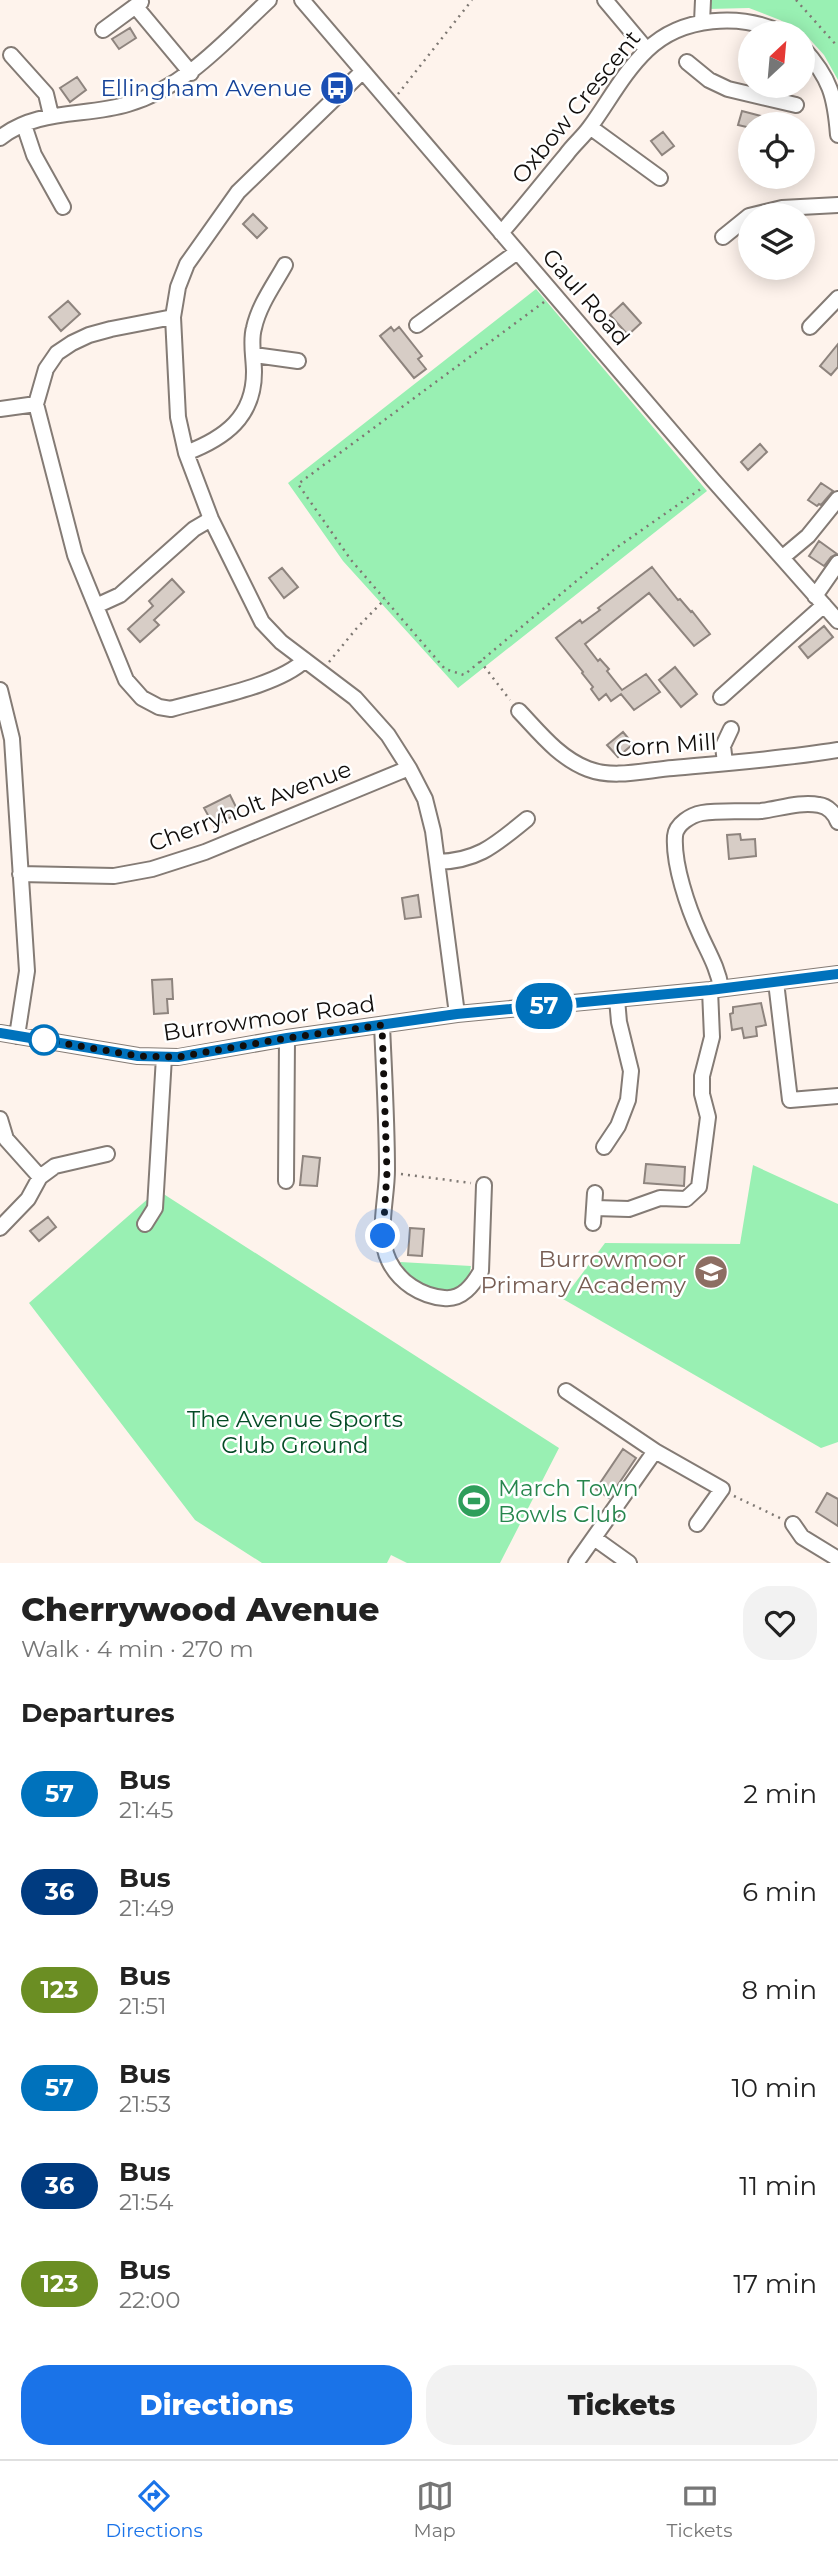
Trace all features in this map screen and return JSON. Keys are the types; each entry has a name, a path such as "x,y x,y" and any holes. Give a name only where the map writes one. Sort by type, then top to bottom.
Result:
{"street":[{"path":"0,138 51,115 128,105 173,85 191,73 269,0"},
{"name":"Gaul Road","path":"302,0 713,481 838,621"},
{"path":"605,0 647,50"},
{"path":"702,22 703,0"},
{"path":"103,30 139,3 191,73"},
{"name":"Oxbow Crescent","path":"501,233 590,127 612,91 647,50 660,39 702,22 738,21"},
{"path":"11,55 46,94 51,115"},
{"path":"687,62 709,80 728,89 738,90"},
{"path":"816,65 828,81 837,114 838,135"},
{"path":"363,71 238,192 187,264 178,287 173,317 177,417 186,453 211,519 262,622 281,642 355,698 380,725 410,768 425,799 433,831 457,1014"},
{"path":"778,98 796,105"},
{"path":"24,125 34,155 63,207"},
{"path":"590,127 660,178"},
{"path":"723,237 749,216 782,208 838,205"},
{"path":"417,325 517,252"},
{"path":"186,453 205,446 226,433 241,417 254,387 253,331 260,310 285,265"},
{"path":"810,327 838,298"},
{"path":"173,317 89,335 57,353 46,369 36,404 75,555 126,680 142,698 159,707 171,709 269,681 287,674 305,660"},
{"path":"254,355 298,361"},
{"path":"0,409 36,404"},
{"path":"783,557 808,536 838,499"},
{"path":"96,606 120,595 194,529 211,519"},
{"path":"721,698 819,600 838,563"},
{"path":"0,690 12,740 27,971 17,1036"},
{"name":"Corn Mill","path":"519,711 551,745 579,765 592,770 637,772 838,750"},
{"path":"725,763 723,746 731,729"},
{"name":"Cherryholt Avenue","path":"20,874 114,876 152,869 205,852 410,768"},
{"path":"594,1208 629,1209 660,1198 686,1199 699,1187 708,1117 702,1094 702,1076 712,1037 719,974 698,931 686,897 675,832 683,821 701,813 761,811 812,804 822,805 830,810 838,822"},
{"path":"437,862 458,862 485,852 527,819"},
{"name":"Burrowmoor Road","path":"0,1033 138,1056 164,1057 457,1014 716,989 838,974"},
{"path":"776,982 790,1100 838,1096"},
{"path":"604,1147 618,1126 628,1100 631,1070 619,1022 617,999"},
{"path":"382,1025 387,1172 383,1236 387,1258 395,1271 410,1285 434,1297 449,1299 466,1292 481,1272 484,1185"},
{"path":"286,1181 287,1038"},
{"path":"145,1224 155,1208 164,1057"},
{"path":"0,1119 6,1139 40,1177"},
{"path":"0,1228 28,1199 40,1177 55,1166 107,1154"},
{"path":"566,1391 655,1451 722,1489 697,1524"},
{"path":"576,1563 655,1451"},
{"path":"793,1524 802,1537 838,1559"},
{"path":"594,1538 629,1563"}],"path":[{"path":"390,103 472,0"},
{"path":"796,0 838,47"},
{"path":"554,294 298,484 351,559 385,599 445,669 464,675 616,548 713,481"},
{"path":"322,671 385,599"},
{"path":"480,661 519,711"},
{"path":"387,1172 484,1185"},
{"path":"722,1489 793,1524"}],"green space":[{"path":"709,0 838,0 838,80 816,46 816,21 782,21 749,8 708,9"},
{"path":"536,289 707,491 458,688 343,561 288,483"},
{"name":"Burrowmoor Primary Academy","path":"753,1165 838,1204 838,1442 821,1448 563,1299 605,1243 740,1244"},
{"name":"The Avenue Sports Club Ground","path":"162,1193 559,1448 500,1563 407,1563 391,1555 387,1563 262,1563 195,1520 29,1303 150,1197"},
{"path":"400,1262 471,1266 467,1280 459,1289 450,1292 427,1287 407,1272"}],"building":[{"path":"130,28 136,38 119,49 112,39"},
{"path":"77,77 86,90 70,102 60,88"},
{"path":"663,132 674,146 662,155 651,141"},
{"path":"253,214 267,228 257,238 243,224"},
{"path":"68,301 80,314 61,331 49,317"},
{"path":"623,303 641,323 628,335 610,315"},
{"path":"391,327 394,331 399,327 422,356 418,359 426,369 414,378 380,336"},
{"path":"838,344 838,367 831,375 820,366"},
{"path":"760,444 767,452 748,470 741,462"},
{"path":"821,483 833,491 817,506 808,500"},
{"path":"819,541 837,554 824,566 809,556"},
{"path":"652,567 710,634 694,646 649,593 585,644 598,661 600,659 609,669 607,671 622,690 646,674 660,692 634,710 621,694 611,701 606,694 599,700 583,672 556,638 580,620 582,623 600,610 598,608"},
{"path":"282,568 298,587 284,598 269,578"},
{"path":"172,579 184,592 154,620 159,625 140,642 128,629 153,606 149,601"},
{"path":"824,626 833,637 808,658 799,647"},
{"path":"675,667 697,694 681,707 659,680"},
{"path":"623,732 633,744 618,757 607,745"},
{"path":"230,795 239,813 214,826 204,808"},
{"path":"740,834 741,840 755,839 756,856 729,859 727,835"},
{"path":"418,895 421,917 405,919 402,898"},
{"path":"172,979 173,999 167,999 168,1013 154,1014 152,980"},
{"path":"761,1003 766,1025 756,1027 757,1036 744,1038 742,1028 732,1030 730,1014 733,1013 733,1007"},
{"path":"303,1156 320,1158 317,1186 300,1185"},
{"path":"646,1164 685,1167 684,1186 644,1183"},
{"path":"48,1217 56,1227 39,1241 30,1231"},
{"path":"410,1228 424,1229 422,1256 408,1255"},
{"path":"623,1449 636,1458 609,1498 596,1489"},
{"path":"827,1493 838,1499 838,1526 816,1512"}],"bus line":[{"name":"57","path":"0,1033 138,1056 178,1057 287,1038 457,1014 710,990 838,974"}],"place":[{"name":"Ellingham Avenue","path":"337,88"},
{"name":"Burrowmoor Primary Academy","path":"711,1272"},
{"name":"March Town Bowls Club","path":"474,1501"}],"route":[{"path":"44,1040 138,1056 178,1057 382,1025 387,1172 383,1236"}]}
